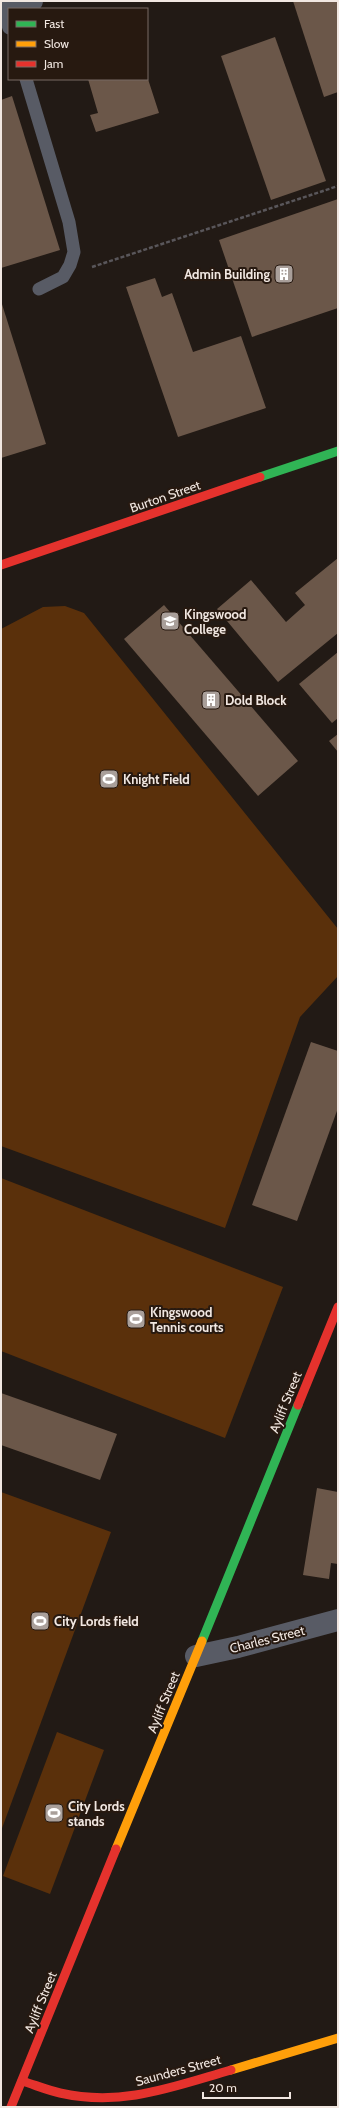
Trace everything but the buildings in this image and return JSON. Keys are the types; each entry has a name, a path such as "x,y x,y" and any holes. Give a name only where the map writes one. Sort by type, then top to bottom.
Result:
{"street":[{"path":"15,8 32,1"},
{"name":"Burton Street","path":"1,565 338,451"},
{"name":"Ayliff Street","path":"11,2107 338,1307"},
{"name":"Charles Street","path":"196,1656 238,1647 338,1620"},
{"name":"Saunders Street","path":"22,2081 60,2093 119,2098 149,2094 338,2038"}],"lane":[{"path":"26,80 69,222 74,252 70,265 63,276 39,289"}],"path":[{"path":"63,276 338,186"}],"shaded area":[{"name":"Knight Field","path":"65,606 84,613 338,929 338,976 300,1017 225,1228 1,1146 1,629 43,607"},
{"name":"Kingswood Tennis courts","path":"1,1178 283,1287 225,1438 1,1351"},
{"name":"City Lords field","path":"1,1492 111,1532 1,1831"},
{"name":"City Lords stands","path":"57,1732 104,1750 50,1894 3,1876"}],"traffic: fast":[{"path":"260,477 338,451"},
{"path":"202,1641 298,1405"}],"traffic: slow":[{"path":"116,1849 202,1641"},
{"path":"231,2070 338,2038"}],"traffic: jam":[{"path":"1,565 260,477"},
{"path":"298,1405 338,1307"},
{"path":"11,2107 116,1849"},
{"path":"22,2081 60,2093 83,2097 105,2098 147,2093 231,2070"}],"place":[{"name":"Admin Building","path":"284,274"},
{"name":"Kingswood College","path":"170,621"},
{"name":"Dold Block","path":"211,700"},
{"name":"Knight Field","path":"109,779"},
{"name":"Kingswood Tennis courts","path":"136,1319"},
{"name":"City Lords field","path":"40,1621"},
{"name":"City Lords stands","path":"54,1813"}]}
